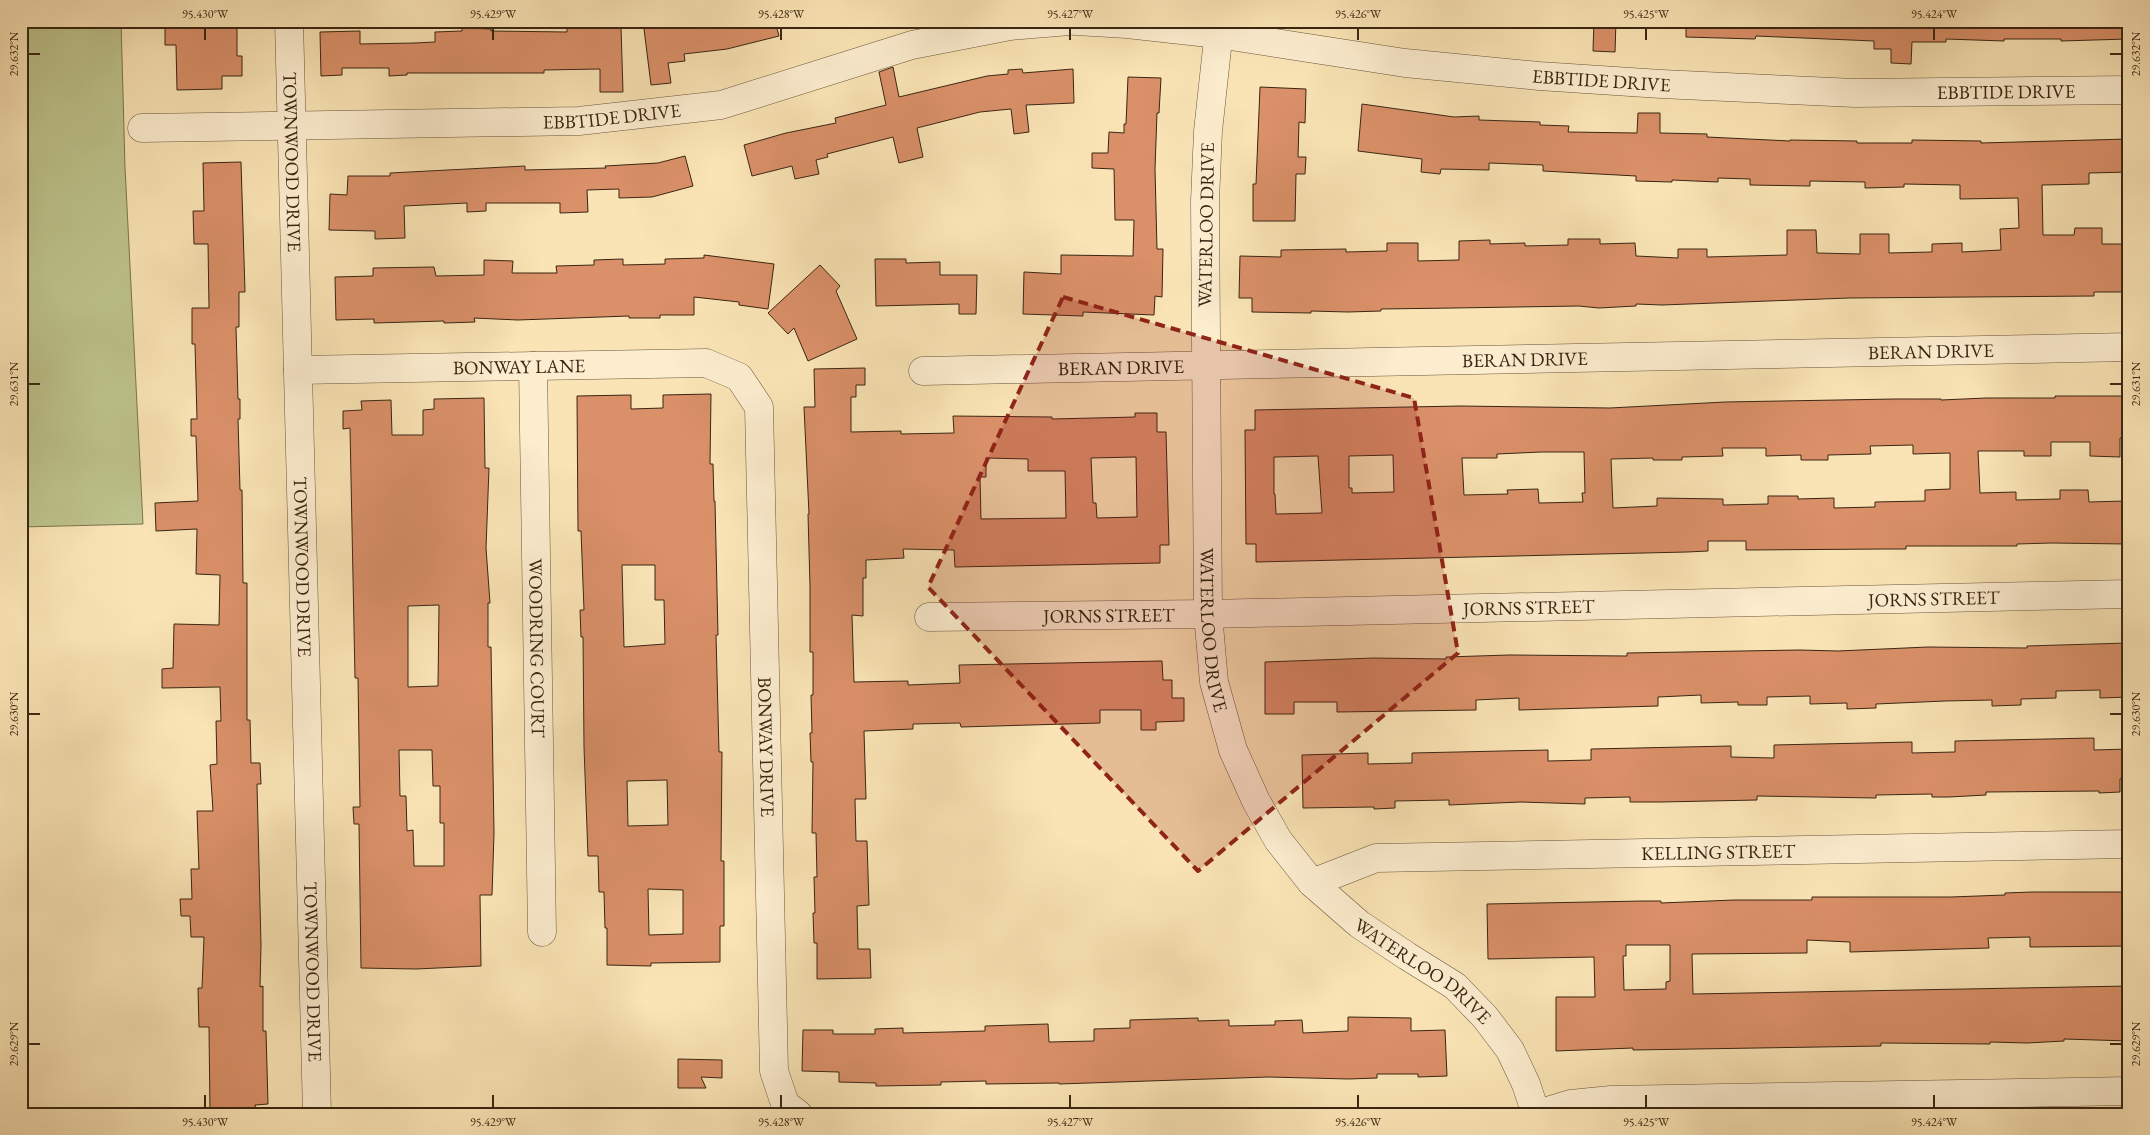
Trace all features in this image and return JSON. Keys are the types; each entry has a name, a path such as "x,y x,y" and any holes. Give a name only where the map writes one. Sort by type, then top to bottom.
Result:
{"street":[{"name":"TOWNWOOD DRIVE","path":"289,21 317,1114"},
{"name":"EBBTIDE DRIVE","path":"142,128 580,121 721,105 912,45 1010,26 1069,21"},
{"name":"EBBTIDE DRIVE","path":"1076,21 1219,28 1405,63 1539,76 1660,84 1855,93 2129,90"},
{"name":"WATERLOO DRIVE","path":"1219,28 1208,131 1205,200 1208,614 1214,682 1233,750 1256,801 1278,840 1312,883 1359,924 1455,986 1485,1016 1510,1050 1526,1084 1537,1114"},
{"name":"BERAN DRIVE","path":"922,371 2129,347"},
{"name":"BONWAY LANE","path":"298,370 706,363 739,377"},
{"name":"WOODRING COURT","path":"533,366 542,932"},
{"name":"BONWAY DRIVE","path":"739,377 759,407 774,1071 785,1104 798,1114"},
{"name":"JORNS STREET","path":"930,617 1208,614 2129,594"},
{"name":"KELLING STREET","path":"1312,883 1376,858 2129,844"},
{"path":"1537,1114 1572,1104 1611,1100 2129,1091"}],"highlighted area":[{"path":"1063,297 1414,398 1458,653 1198,871 928,587"}],"green space":[{"path":"21,21 121,21 125,167 143,524 21,527"}],"building":[{"path":"165,21 237,21 237,56 242,56 242,76 222,76 222,89 177,90 176,45 165,45"},
{"path":"643,21 775,21 779,36 727,49 684,54 685,61 668,63 671,83 651,85"},
{"path":"1594,21 1616,21 1615,52 1593,51"},
{"path":"1686,21 2127,21 2128,39 2061,41 2061,39 2004,39 2004,41 1946,39 1946,42 1912,42 1911,64 1891,63 1891,49 1874,49 1874,41 1756,36 1755,39 1686,37"},
{"path":"621,27 623,92 600,92 600,69 544,70 544,73 407,73 407,75 389,76 389,68 342,68 342,75 321,76 320,32 360,31 360,44 435,42 435,32 462,31 462,28 491,29 491,31 567,32 567,28"},
{"path":"893,67 899,97 987,76 1008,74 1008,70 1022,69 1023,73 1073,69 1074,103 1026,105 1029,132 1014,134 1011,109 980,112 917,128 923,157 899,163 893,137 827,154 828,157 816,160 819,174 795,179 792,166 752,176 744,145 786,133 836,123 835,118 886,105 879,72"},
{"path":"1128,77 1161,78 1159,113 1157,113 1155,169 1157,249 1163,249 1162,297 1155,296 1154,315 1083,312 1083,316 1023,314 1024,272 1061,274 1061,255 1133,256 1134,220 1115,220 1114,169 1092,168 1092,153 1108,153 1109,132 1124,133"},
{"path":"1260,87 1306,89 1305,123 1299,122 1298,157 1306,157 1305,174 1296,174 1295,221 1253,221 1253,184 1256,184"},
{"path":"1362,104 1454,117 1479,116 1479,120 1540,122 1540,125 1569,126 1568,132 1637,133 1638,113 1660,113 1660,133 1707,134 1707,137 1790,141 1857,141 1857,143 1912,143 1912,140 1981,141 1981,143 2129,139 2129,172 2089,173 2089,184 2042,185 2043,235 2074,235 2075,228 2102,228 2102,244 2129,244 2129,292 2094,292 2094,296 1849,298 1662,305 1636,304 1636,306 1599,308 1579,306 1381,309 1381,311 1348,312 1311,311 1311,313 1252,312 1252,298 1239,298 1240,256 1281,257 1281,250 1346,249 1346,252 1387,251 1387,243 1418,243 1418,261 1459,260 1459,241 1490,240 1490,244 1525,243 1525,246 1568,245 1568,239 1600,239 1600,244 1635,243 1636,256 1678,258 1678,249 1707,249 1707,257 1787,255 1787,230 1816,230 1817,253 1860,254 1860,234 1889,234 1889,253 1932,252 1932,244 1962,243 1962,252 2001,250 2000,229 2019,228 2018,198 1960,199 1960,185 1904,184 1904,187 1865,188 1865,182 1810,181 1810,186 1750,185 1750,179 1718,178 1718,182 1636,181 1636,176 1543,171 1543,165 1489,163 1489,170 1441,169 1440,174 1421,172 1422,159 1358,151"},
{"path":"685,156 693,186 652,197 619,198 619,189 587,190 588,212 560,213 560,203 486,203 486,211 467,212 467,203 404,206 405,238 375,239 375,231 329,230 330,194 347,195 348,176 390,176 390,173 525,166 525,170 606,168 605,166 658,163"},
{"path":"241,162 245,292 239,292 239,327 236,327 238,399 240,399 240,419 238,419 240,490 242,490 243,583 247,583 247,720 250,720 251,763 260,763 261,784 257,784 261,945 260,987 263,986 263,1031 266,1031 268,1104 255,1105 256,1114 210,1114 209,1027 199,1027 198,988 202,988 204,937 191,937 190,916 181,916 180,899 192,899 191,869 199,869 197,811 213,811 210,765 217,764 216,721 221,721 220,687 162,688 162,669 173,668 174,624 219,625 220,575 196,574 197,529 156,531 155,503 198,501 196,436 191,436 191,419 197,419 195,344 192,344 192,308 209,308 208,244 194,244 193,211 204,211 203,163"},
{"path":"704,255 774,264 768,309 739,305 739,302 694,297 694,315 660,315 660,318 629,318 629,316 518,320 474,318 475,322 444,323 444,321 374,323 374,319 336,320 335,277 373,276 373,268 434,267 436,276 484,275 484,260 513,261 512,273 557,273 556,266 594,265 594,260 623,259 623,265 665,264 665,259 704,258"},
{"path":"875,259 906,259 906,263 940,262 940,275 977,275 976,314 959,314 959,304 876,306"},
{"path":"820,265 840,286 836,291 857,339 808,361 794,328 788,334 768,313"},
{"path":"865,368 865,385 856,385 856,397 851,397 851,432 901,431 901,434 954,433 953,416 1052,417 1052,419 1135,417 1135,413 1157,413 1157,432 1166,432 1169,545 1160,545 1160,563 955,567 954,550 903,549 904,558 866,560 866,578 863,578 863,616 852,615 854,682 908,681 908,685 960,683 959,665 1162,661 1163,680 1172,680 1172,698 1184,698 1184,721 1156,722 1156,730 1141,730 1141,710 1100,710 1100,723 961,727 960,723 913,724 913,729 864,731 866,799 855,799 856,841 867,841 869,905 857,906 858,949 870,949 871,978 817,979 817,943 814,943 813,913 815,913 814,877 817,877 816,833 812,833 813,762 811,762 810,733 812,733 813,652 810,652 809,514 804,407 815,407 814,369","holes":["1136,457 1137,517 1097,518 1096,503 1093,503 1091,458","986,458 1028,459 1028,471 1065,471 1066,518 981,519 980,477 986,477"]},
{"path":"711,394 710,464 713,464 715,501 718,635 716,635 719,752 722,752 721,861 724,861 724,926 720,926 720,962 651,963 651,966 607,965 607,928 605,928 604,892 599,892 598,856 588,856 584,747 583,637 581,637 580,610 584,610 581,531 578,531 577,396 631,395 631,409 663,408 663,395","holes":["622,565 655,565 655,600 664,600 665,644 624,647","667,780 668,825 628,826 627,781","648,889 683,890 683,934 649,935"]},
{"path":"2055,396 2129,396 2129,438 2120,438 2120,457 2090,456 2090,442 2051,442 2051,456 2024,456 2024,451 1978,451 1980,493 2016,492 2016,500 2060,499 2060,490 2088,490 2089,502 2125,501 2126,544 2052,543 2017,544 2017,546 1906,546 1906,549 1746,550 1746,541 1708,541 1708,551 1687,552 1256,562 1256,544 1246,544 1245,430 1255,430 1255,410 1460,406 1610,408 1725,402 2055,398","holes":["1913,445 1913,454 1950,453 1950,489 1925,490 1925,501 1875,502 1875,507 1834,508 1834,498 1798,499 1798,496 1768,496 1768,504 1723,505 1723,499 1657,498 1657,506 1613,508 1611,459 1653,458 1653,460 1682,460 1682,457 1723,456 1722,448 1766,448 1766,456 1801,455 1801,460 1828,460 1828,455 1871,454 1870,446","1584,452 1585,493 1582,493 1583,502 1539,503 1538,489 1507,490 1508,494 1464,495 1462,458 1497,458 1497,454","1393,455 1394,492 1352,493 1352,488 1349,488 1349,456","1318,456 1322,513 1276,514 1274,457"]},
{"path":"484,398 485,468 489,468 486,548 490,603 488,603 488,647 491,647 494,833 492,895 480,895 481,966 416,969 361,968 359,824 354,824 353,807 360,807 358,678 355,678 350,428 343,429 343,411 362,410 361,401 391,400 392,435 423,435 423,410 434,409 434,399","holes":["439,605 438,686 408,687 408,606","399,750 432,750 433,786 440,786 440,823 444,823 444,866 414,866 413,830 407,831 406,796 400,796"]},
{"path":"2128,643 2129,697 2100,698 2100,690 2056,691 2056,698 2021,699 2021,705 1992,706 1992,700 1945,701 1876,704 1876,708 1847,709 1847,703 1810,704 1810,696 1767,697 1767,705 1738,705 1738,702 1701,703 1701,695 1658,697 1658,706 1519,710 1519,698 1476,700 1476,710 1337,712 1337,702 1294,702 1294,714 1265,714 1265,662 1373,658 1446,659 1446,657 1509,655 1627,656 1627,653 1838,651 1928,647 2027,648 2027,646"},
{"path":"2094,738 2094,750 2129,749 2129,779 2120,779 2120,792 1986,792 1986,795 1949,797 1932,797 1932,794 1876,795 1876,798 1757,796 1757,800 1661,802 1630,802 1630,797 1585,798 1585,804 1521,802 1449,805 1449,800 1395,801 1395,808 1303,808 1302,755 1368,753 1368,764 1412,763 1412,753 1548,750 1548,761 1591,760 1591,749 1731,746 1731,757 1774,758 1774,745 1912,742 1912,753 1955,752 1955,741"},
{"path":"2129,892 2129,946 2030,947 2030,937 1988,938 1989,948 1850,952 1850,942 1807,940 1807,953 1692,954 1693,994 2129,986 2129,1041 2064,1039 2064,1041 2027,1043 1990,1042 1990,1044 1881,1043 1881,1046 1633,1050 1633,1048 1556,1051 1556,997 1595,997 1594,957 1488,959 1487,904 1812,900 1812,897 1951,897 2005,895 2005,893","holes":["1626,945 1670,945 1670,981 1666,982 1666,989 1624,990 1623,956 1626,956"]},
{"path":"1348,1017 1411,1018 1411,1031 1445,1030 1447,1076 1418,1077 1418,1074 1377,1074 1377,1078 1349,1079 1268,1077 1059,1084 986,1084 986,1081 941,1082 941,1085 876,1086 876,1083 839,1082 839,1072 802,1071 803,1030 833,1030 833,1034 875,1034 875,1029 903,1028 903,1033 985,1031 985,1026 1048,1024 1049,1042 1094,1041 1094,1029 1130,1028 1130,1020 1198,1018 1198,1021 1229,1020 1229,1026 1275,1025 1275,1021 1302,1020 1303,1033 1348,1031"},
{"path":"678,1059 722,1060 722,1078 701,1077 706,1088 678,1088"}]}
